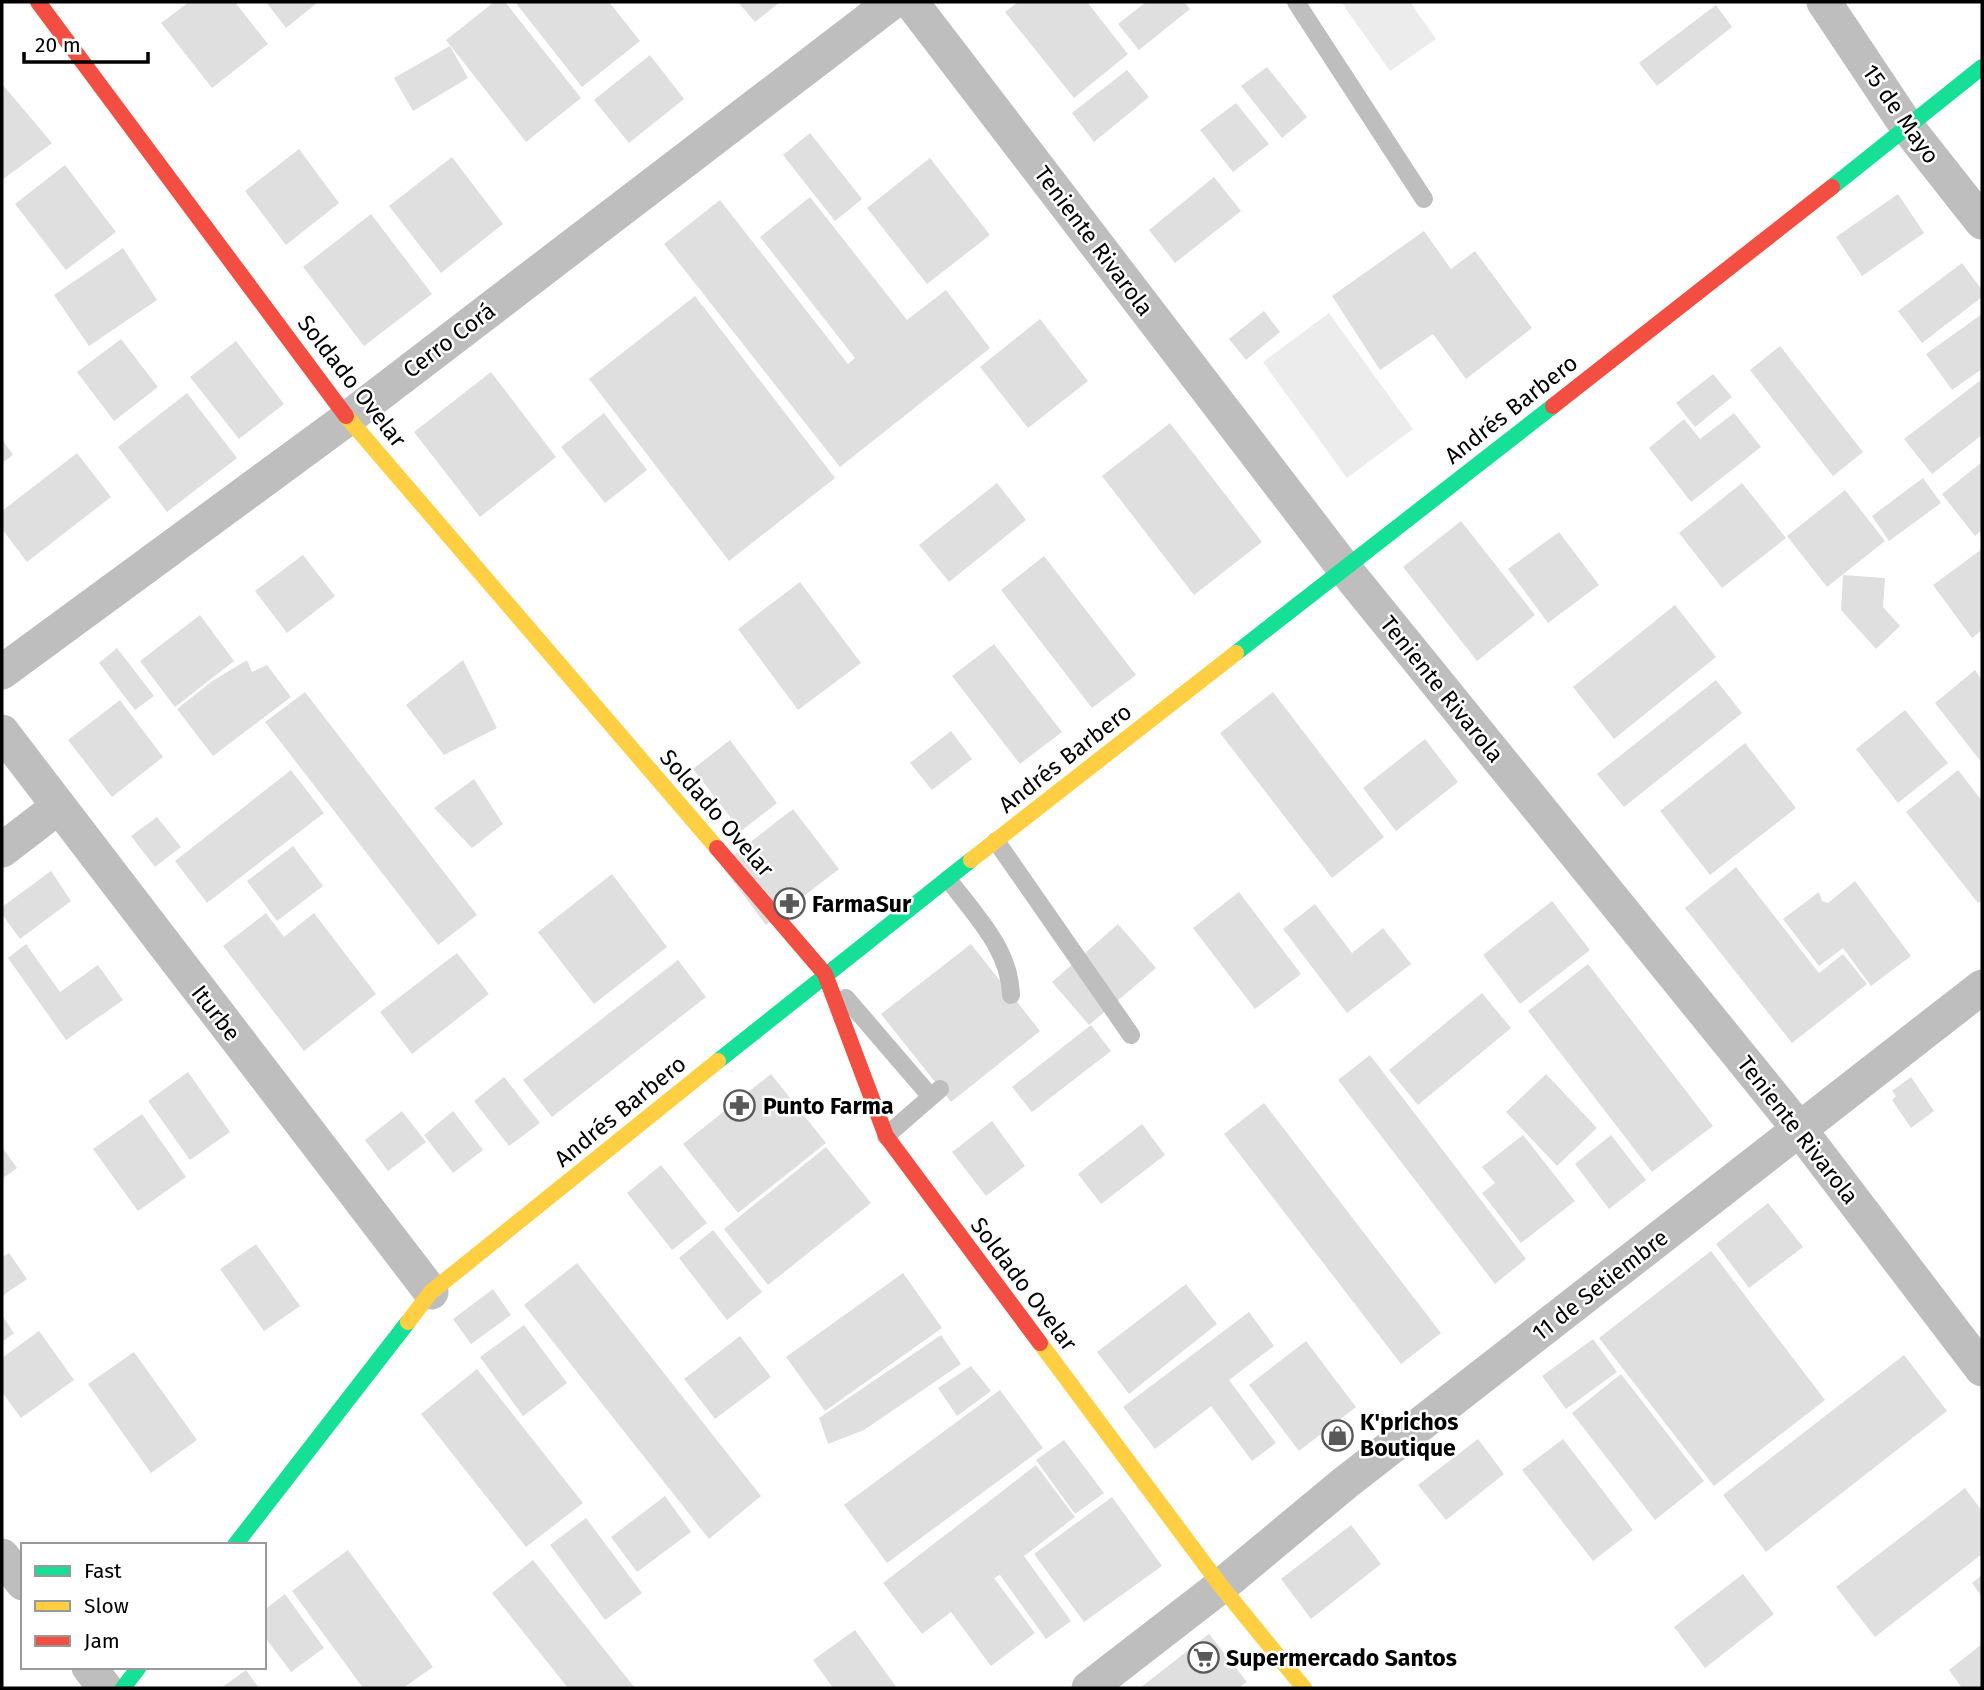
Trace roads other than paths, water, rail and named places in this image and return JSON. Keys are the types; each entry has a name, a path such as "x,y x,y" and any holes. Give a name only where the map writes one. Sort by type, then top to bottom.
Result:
{"main road":[{"name":"Soldado Ovelar","path":"52,7 348,418 825,974 886,1136 1221,1586 1304,1688"},
{"name":"Andrés Barbero","path":"236,1543 431,1292 825,974 1908,128 1982,67"},
{"path":"123,1688 137,1669"}],"street":[{"name":"Cerro Corá","path":"2,672 348,418 892,2"},
{"name":"Teniente Rivarola","path":"911,2 1344,568 1800,1130 1982,1370"},
{"name":"15 de Mayo","path":"1824,2 1908,128 1982,222"},
{"name":"Iturbe","path":"2,732 431,1292"},
{"path":"2,850 58,807"},
{"name":"11 de Setiembre","path":"1089,1688 1221,1586 1345,1483 1982,987"},
{"path":"2,1556 21,1580"},
{"path":"91,1669 105,1688"}],"lane":[{"path":"1296,2 1424,199"},
{"path":"996,841 1131,1035"},
{"path":"948,879 998,947 1007,967 1011,995"},
{"path":"825,974 935,1093 886,1136"}],"place":[{"name":"FarmaSur","path":"789,904"},
{"name":"Punto Farma","path":"740,1106"},
{"name":"K'prichos Boutique","path":"1337,1435"},
{"name":"Supermercado Santos","path":"1203,1658"}]}
